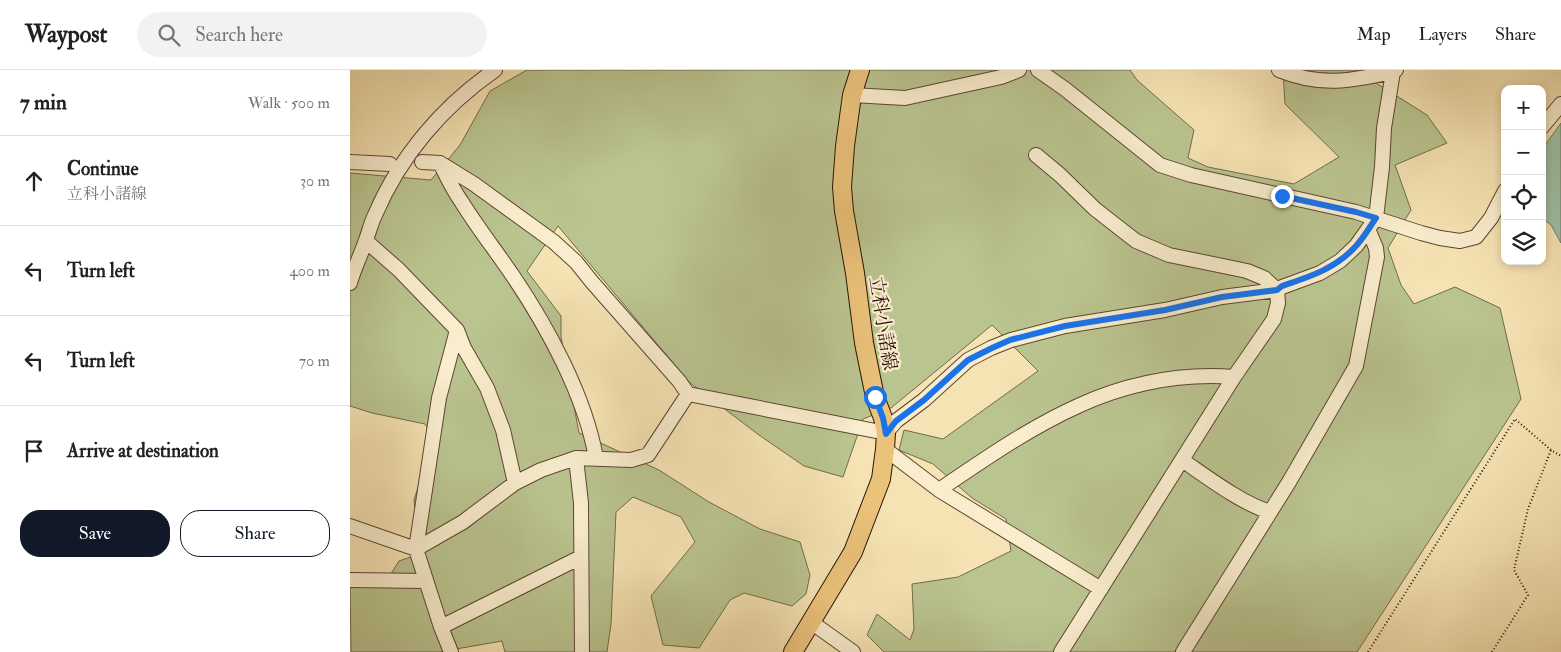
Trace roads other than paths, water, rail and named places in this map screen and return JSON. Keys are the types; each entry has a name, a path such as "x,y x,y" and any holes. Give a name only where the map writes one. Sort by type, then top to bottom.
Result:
{"main road":[{"name":"立科小諸線","path":"793,652 853,552 861,534 881,480 886,441 883,418 875,397 864,343 842,187 844,154 852,95 860,70"}],"street":[{"path":"350,283 374,215 400,167 415,145 449,108 475,84 496,70"},
{"path":"852,95 905,98 1001,77 1019,70"},
{"path":"1038,70 1065,89 1160,165 1192,175 1356,212 1372,224 1460,241 1476,237 1491,218 1501,199"},
{"path":"1183,652 1289,482 1356,366 1377,257 1372,224 1382,168 1384,128 1395,71 1342,81 1296,77 1278,70"},
{"path":"1546,122 1561,104"},
{"path":"1036,155 1095,209 1136,241 1169,255 1247,271 1264,278 1277,290 1278,303 1274,319 1234,376 1061,652"},
{"path":"350,162 390,164"},
{"path":"422,162 440,163 474,184 554,242 576,262 688,394 886,441 939,490 1101,589"},
{"path":"440,163 460,201 514,278 550,338 581,404 596,458"},
{"path":"886,441 896,421 924,400 968,360 992,348 1010,340 1065,326 1165,310 1222,297 1277,290 1282,286 1320,273 1340,261 1356,246 1372,224"},
{"path":"366,241 399,270 457,330 464,348 487,388 497,413 503,430 515,483"},
{"path":"451,652 416,549 439,398 457,330"},
{"path":"939,490 979,462 1076,405 1115,390 1175,377 1234,376"},
{"path":"350,526 416,549 463,522 515,483 541,470 576,458 596,458 614,461 630,460 648,455 688,394"},
{"path":"576,458 580,503 582,652"},
{"path":"1182,460 1248,502 1270,512"},
{"path":"441,627 581,557"},
{"path":"350,580 426,581"},
{"path":"811,622 853,652"}]}
